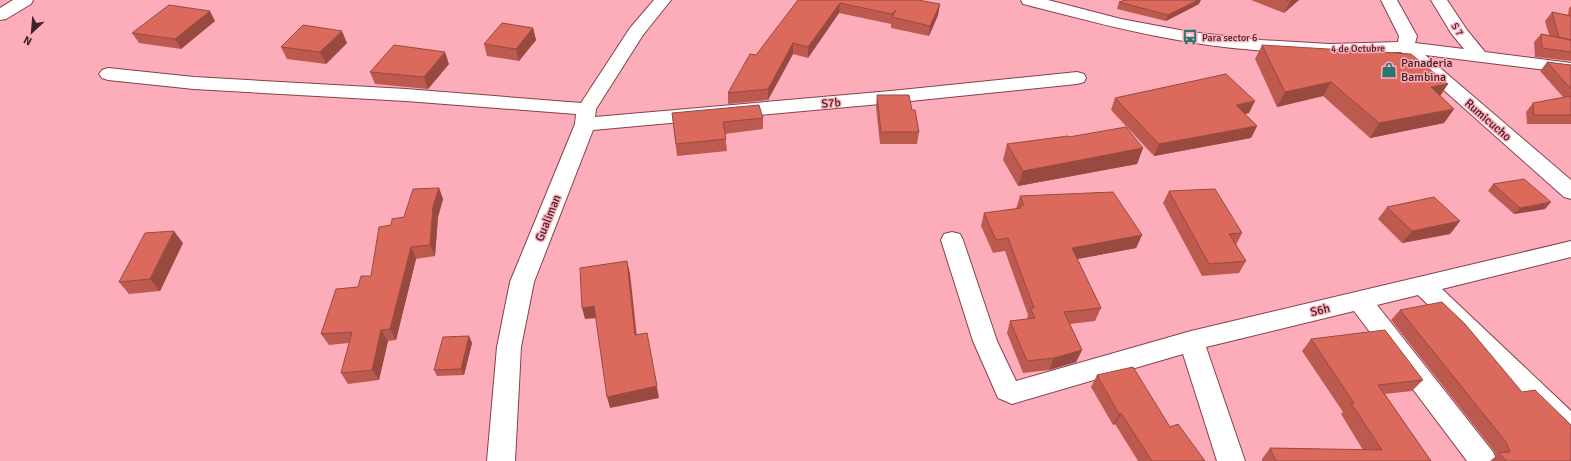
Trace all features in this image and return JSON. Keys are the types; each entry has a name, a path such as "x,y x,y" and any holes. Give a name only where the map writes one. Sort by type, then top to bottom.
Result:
{"street":[{"path":"0,15 25,0"},
{"name":"Gualiman","path":"501,461 509,347 522,282 586,117 636,32 663,0"},
{"name":"4 de Octubre","path":"1029,0 1120,24 1197,37 1261,45 1330,49 1405,47 1571,68"},
{"path":"1389,0 1408,36 1405,47"},
{"name":"S 7","path":"1439,0 1460,34 1479,56"},
{"name":"Rumicucho","path":"1405,47 1571,192"},
{"name":"S7b","path":"108,74 194,83 406,95 586,117 891,97 1077,78"},
{"name":"S6h","path":"952,240 985,341 1007,390 1012,393 1191,341 1571,249"},
{"path":"1422,285 1571,428"},
{"path":"1359,300 1483,461"},
{"path":"1191,341 1231,461"}],"building":[{"path":"798,0 918,0 940,4 930,26 892,17 896,10 892,14 840,3 808,47 793,43 768,89 728,93 750,54 756,55"},
{"path":"1125,0 1198,0 1168,15 1119,2"},
{"path":"169,5 210,11 175,39 132,33"},
{"path":"1552,12 1571,16 1571,40 1559,37"},
{"path":"502,23 533,28 516,49 484,44"},
{"path":"303,25 342,31 320,52 281,47"},
{"path":"1541,34 1570,40 1571,52 1542,48"},
{"path":"394,45 445,52 424,77 370,72"},
{"path":"1262,45 1411,54 1448,84 1431,87 1454,109 1379,123 1331,82 1285,92"},
{"path":"1547,62 1571,65 1571,89"},
{"path":"1226,74 1255,101 1236,105 1257,126 1159,144 1115,98"},
{"path":"877,95 909,95 912,110 915,110 919,132 881,132"},
{"path":"1571,96 1571,115 1534,115 1533,103"},
{"path":"759,105 763,118 723,122 726,139 676,144 672,113"},
{"path":"1126,127 1143,148 1023,171 1007,144 1069,137"},
{"path":"1524,179 1551,202 1520,208 1493,184"},
{"path":"439,188 433,206 430,245 411,247 390,329 381,330 372,370 341,373 352,332 321,334 336,289 358,287 361,276 371,276 379,227 391,225 392,219 404,217 413,189"},
{"path":"1215,189 1242,233 1229,234 1246,261 1209,264 1169,191"},
{"path":"1113,192 1142,235 1072,248 1101,308 1064,312 1082,350 1054,358 1027,361 1010,321 1035,318 1030,308 1034,308 1008,238 996,240 984,213 1021,208 1019,206 1024,205 1020,196"},
{"path":"1434,197 1460,221 1412,231 1387,207"},
{"path":"174,231 150,279 119,282 145,233"},
{"path":"627,261 635,335 647,333 657,386 607,397 594,306 582,308 580,268"},
{"path":"1442,302 1465,324 1522,392 1535,390 1571,425 1571,461 1506,461 1499,453 1510,452 1506,442 1400,310"},
{"path":"1385,330 1423,380 1378,385 1431,461 1276,461 1270,448 1382,450 1351,403 1354,403 1311,339"},
{"path":"469,336 461,369 434,370 443,337"},
{"path":"1133,367 1170,427 1178,424 1205,461 1152,461 1121,413 1119,414 1097,375"}],"place":[{"name":"Para sector 6","path":"1190,37"},
{"name":"Panaderia Bambina","path":"1389,70"}]}
